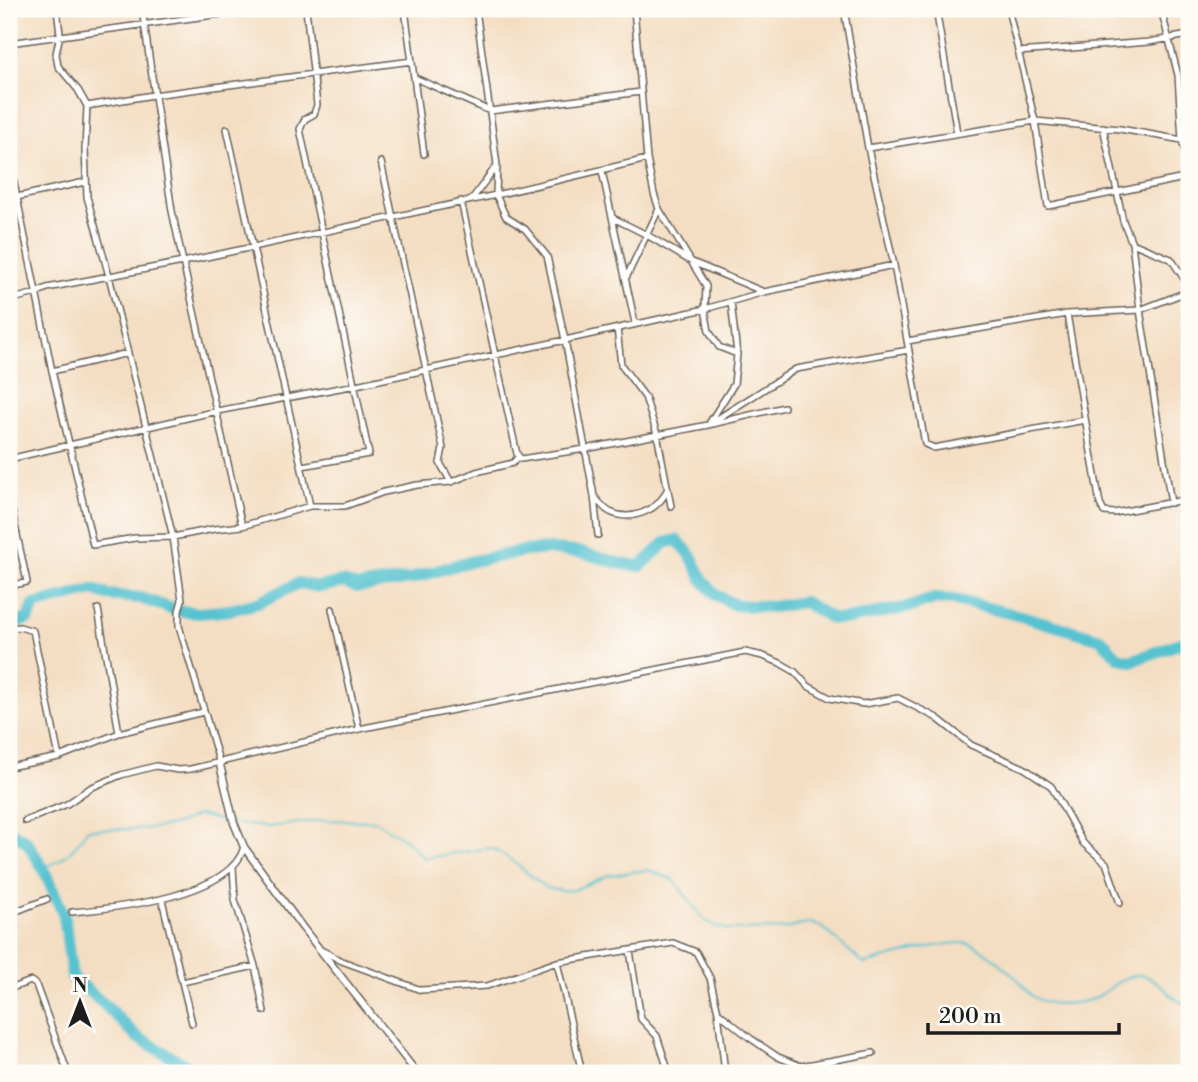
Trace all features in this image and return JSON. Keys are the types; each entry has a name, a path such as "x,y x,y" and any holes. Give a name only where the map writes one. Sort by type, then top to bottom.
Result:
{"street":[{"path":"57,9 60,34 56,54 58,66 78,90 87,106 85,182 173,537 182,600 178,611 179,626 219,761 234,823 244,847 302,927 417,1073"},
{"path":"142,9 172,211 242,526"},
{"path":"9,43 258,9"},
{"path":"302,466 369,454 300,129 302,123 317,109 306,9"},
{"path":"405,9 425,155"},
{"path":"476,9 497,165 496,195 506,216 526,229 547,256 594,496 598,535"},
{"path":"634,9 647,159 659,209 706,286 705,309 709,331 719,347 737,354"},
{"path":"936,9 957,133"},
{"path":"1008,9 1035,121 1048,206 1189,177"},
{"path":"1161,9 1178,75 1182,140 1189,166"},
{"path":"845,10 868,148 894,265 925,444 934,448 1086,420"},
{"path":"1018,52 1149,42 1189,35"},
{"path":"87,106 153,94 412,61"},
{"path":"415,78 490,111 641,92"},
{"path":"868,148 1035,121 1103,127 1182,140"},
{"path":"1103,127 1123,221 1132,243 1171,503"},
{"path":"227,129 310,506"},
{"path":"9,158 52,371 93,545 135,538 173,537 242,526 310,506 345,506 384,492 451,482 476,472 513,463 518,457"},
{"path":"9,300 47,288 183,262 496,195 647,159"},
{"path":"381,162 443,448 440,463 451,482"},
{"path":"472,199 497,165"},
{"path":"602,171 635,323"},
{"path":"17,197 85,182"},
{"path":"461,201 518,457"},
{"path":"626,278 659,209"},
{"path":"613,218 692,262 764,292"},
{"path":"907,341 1068,314 1140,310 1184,293 1189,286 1171,259 1132,243"},
{"path":"9,459 217,411 288,399 565,340 705,309 764,292 894,265"},
{"path":"708,425 734,384 737,354 731,302"},
{"path":"1068,314 1100,504 1104,512 1114,513 1189,499"},
{"path":"617,328 621,365 645,397 657,434 671,506"},
{"path":"708,425 796,369 909,350"},
{"path":"52,371 128,353"},
{"path":"518,457 524,459 585,449 784,407"},
{"path":"594,496 608,512 625,516 643,514 663,498 668,488"},
{"path":"9,497 27,582 9,586"},
{"path":"98,609 119,733"},
{"path":"332,609 359,729"},
{"path":"9,628 20,627 33,631 59,757"},
{"path":"26,821 67,804 90,788 121,775 156,766 178,770 359,729 745,652 763,656 794,671 804,683 830,698 864,704 898,698 937,718 971,745 1024,768 1051,786 1083,843 1106,863 1120,903"},
{"path":"9,766 59,757 119,733 203,712"},
{"path":"72,912 162,900 220,877 233,867 244,847"},
{"path":"233,867 235,900 255,966 264,1011"},
{"path":"9,914 47,899"},
{"path":"162,900 192,1023"},
{"path":"323,951 342,961 422,990 487,986 557,962 673,943 696,952 710,978 718,1012 726,1073"},
{"path":"630,951 641,1019 657,1036 669,1073"},
{"path":"557,962 582,1073"},
{"path":"183,982 255,966"},
{"path":"9,989 31,981 36,985 68,1073"},
{"path":"718,1012 778,1057 801,1066"},
{"path":"778,1073 801,1066 873,1053"}],"waterway":[{"path":"9,626 29,618 34,605 93,590 108,595 140,598 179,611 199,613 230,610 258,603 299,583 318,587 344,582 357,587 410,579 463,563 525,551 548,549 583,553 622,564 641,566 665,543 677,540 690,554 703,580 716,595 735,605 773,607 804,602 833,619 848,619 909,607 934,599 955,600 1101,639 1118,657 1131,661 1189,640"},
{"path":"43,868 69,853 88,829 159,827 186,821 197,815 233,823"},
{"path":"238,824 267,827 324,820 375,821 406,840 424,858 491,848 510,859 546,888 562,891 574,890 608,875 648,870 674,880 703,919 717,927 729,930 785,929 810,923 822,927 864,964 934,946 969,944 998,962 1031,995 1042,1001 1061,1004 1083,1002 1099,996 1127,977 1140,975 1154,980 1176,999 1189,1005"},
{"path":"9,831 26,841 43,868 64,915 72,977 137,1037 200,1073"}]}
